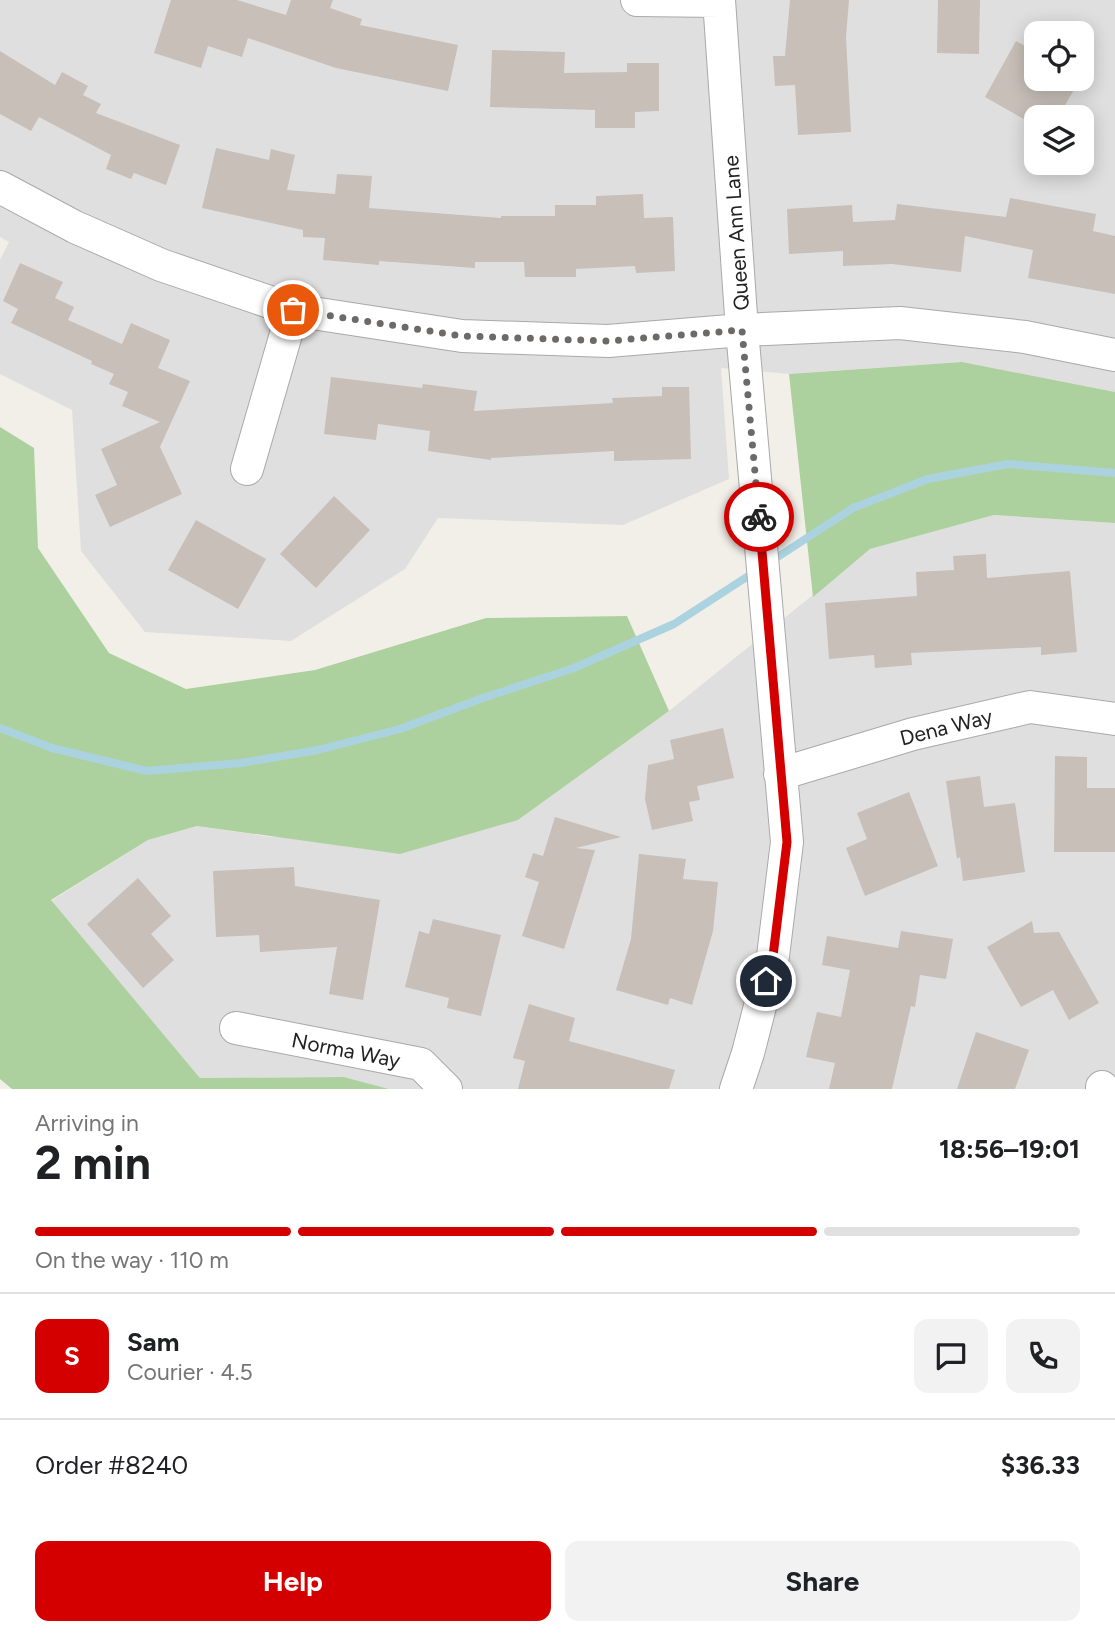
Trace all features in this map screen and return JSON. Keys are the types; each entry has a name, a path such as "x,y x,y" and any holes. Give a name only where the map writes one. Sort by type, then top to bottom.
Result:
{"street":[{"path":"636,0 719,1"},
{"name":"Queen Ann Lane","path":"719,1 742,330 787,842 773,956 736,1089"},
{"path":"0,187 75,227 161,265 293,310 462,336 608,341 742,330 900,323 1025,337 1115,355"},
{"path":"247,469 293,310"},
{"name":"Dena Way","path":"780,774 913,734 1030,707 1115,719"},
{"name":"Norma Way","path":"236,1028 421,1064 446,1089"}],"shaded area":[{"path":"0,0 1115,0 1115,392 962,362 789,374 721,368 729,479 623,525 438,518 405,569 291,641 145,632 81,551 72,410 0,374 0,260 9,242 0,237"},
{"path":"994,515 1115,523 1115,1089 389,1089 344,1077 200,1078 51,901 148,840 197,826 271,837 518,820 669,711 870,549"}],"green space":[{"path":"962,362 1115,392 1115,523 994,515 870,549 813,597 789,374"},
{"path":"0,427 34,448 38,548 109,653 186,689 315,670 486,618 627,616 669,711 518,820 400,854 197,826 148,840 51,900 200,1078 344,1077 389,1089 12,1089 0,1079"}],"building":[{"path":"171,0 237,0 286,15 291,0 333,0 330,8 362,19 360,25 458,45 448,91 336,68 248,38 242,57 208,46 201,68 154,53"},
{"path":"790,0 849,0 846,37 851,132 798,135 795,85 775,86 773,56 785,56"},
{"path":"938,0 980,0 979,54 937,53"},
{"path":"1016,41 1024,45 1024,91 1073,91 1065,105 1024,105 1024,119 985,97"},
{"path":"492,50 565,52 564,73 627,72 627,63 659,63 659,111 635,112 635,128 595,128 595,110 490,107"},
{"path":"0,51 55,85 62,72 88,86 83,95 101,104 96,113 180,145 166,185 134,173 131,179 106,169 111,155 39,117 31,131 0,114"},
{"path":"216,148 269,160 271,149 295,155 287,190 335,194 337,174 372,176 369,208 501,218 555,216 555,205 596,205 596,196 643,194 644,218 673,217 675,271 636,273 635,266 576,269 576,277 525,277 524,262 475,262 475,268 323,260 325,238 303,237 303,230 202,208"},
{"path":"1010,198 1096,214 1093,231 1115,236 1115,294 1028,278 1033,250 965,236 961,272 892,264 843,266 843,251 789,254 787,209 852,205 853,222 895,220 897,204 1006,217"},
{"path":"20,263 63,282 55,298 74,307 68,320 122,344 131,323 170,340 158,368 190,381 160,447 182,494 110,527 95,495 117,485 101,449 160,422 122,406 128,392 109,384 114,374 11,323 18,309 3,301"},
{"path":"331,377 422,388 423,384 477,391 474,411 613,403 612,398 662,396 662,387 689,387 691,459 614,461 614,451 491,460 428,451 430,431 378,424 376,440 324,434"},
{"path":"334,496 370,530 316,588 280,554"},
{"path":"196,520 266,559 238,609 168,570"},
{"path":"986,554 987,578 1070,571 1077,652 1041,655 1041,647 911,653 912,665 875,668 874,655 829,659 825,603 917,596 916,572 954,570 953,556"},
{"path":"723,728 734,778 697,786 700,800 689,802 693,821 652,830 645,799 648,765 674,759 670,740"},
{"path":"1055,756 1087,757 1087,788 1115,788 1115,852 1054,852"},
{"path":"980,776 984,807 1015,803 1025,872 963,881 960,857 957,859 946,781"},
{"path":"909,792 938,866 865,896 846,848 867,839 857,813"},
{"path":"555,817 621,837 576,848 595,850 564,949 522,936 539,882 525,877 533,853 543,856"},
{"path":"639,854 686,859 683,879 718,882 713,931 692,1005 670,998 668,1005 616,990 631,939"},
{"path":"294,867 295,886 380,900 363,1000 329,994 337,947 260,952 259,935 216,937 213,871"},
{"path":"138,878 171,916 151,934 174,960 143,988 87,924"},
{"path":"433,919 501,935 481,1016 447,1008 449,998 405,987 419,931 429,934"},
{"path":"1032,921 1034,933 1059,932 1099,1003 1069,1020 1053,990 1021,1007 987,947"},
{"path":"901,931 953,939 946,979 920,975 915,1007 911,1006 892,1089 829,1089 835,1063 806,1057 817,1012 841,1017 850,970 822,965 827,936 898,948"},
{"path":"529,1004 575,1018 569,1041 675,1070 669,1089 518,1089 525,1061 513,1058"},
{"path":"976,1032 1029,1050 1015,1089 957,1089"}],"waterway":[{"path":"770,562 853,508 928,479 1008,464 1115,473"},
{"path":"0,728 52,748 147,771 241,763 318,750 400,729 574,668 674,624 756,571"}],"way so far":[{"path":"293,310 462,336 608,341 742,330 759,517"}],"route":[{"path":"759,517 787,842 773,956 766,981"}]}
